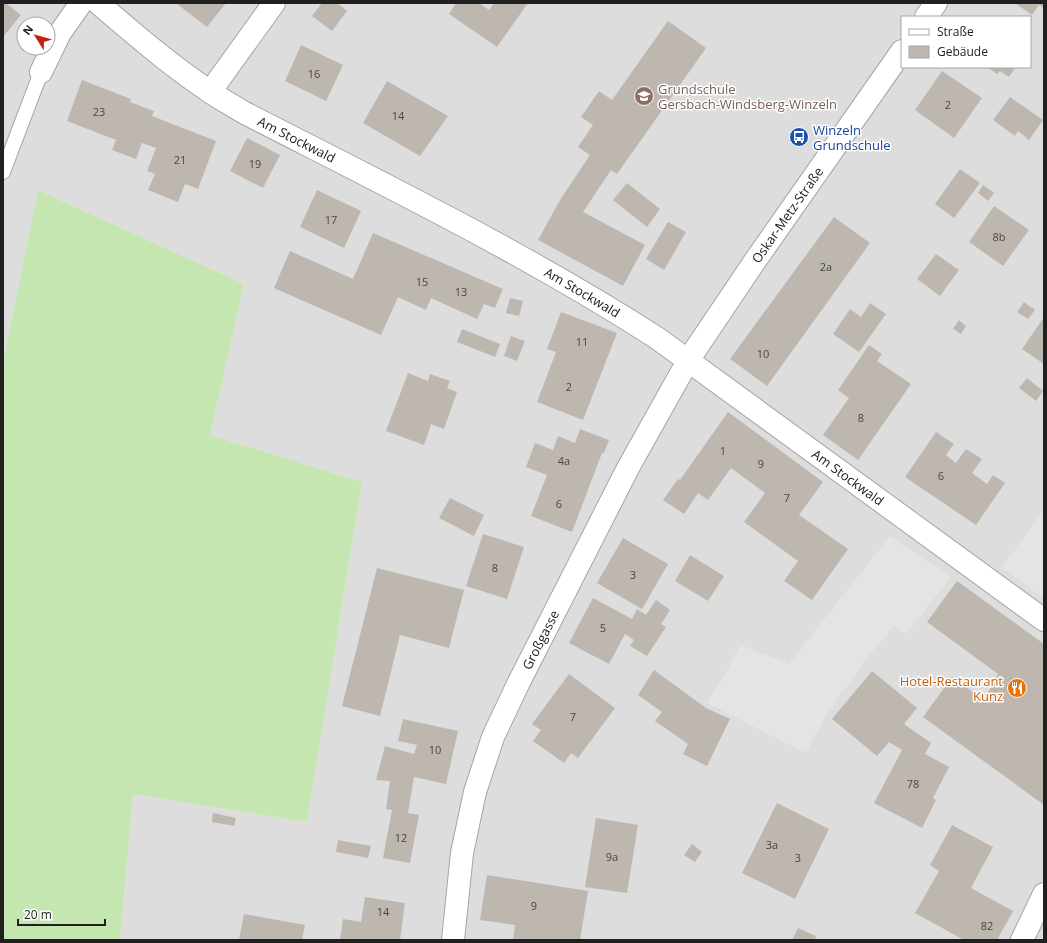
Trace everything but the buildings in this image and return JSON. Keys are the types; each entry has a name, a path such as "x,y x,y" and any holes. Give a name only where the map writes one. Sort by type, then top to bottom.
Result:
{"street":[{"path":"41,72 60,33 81,3"},
{"name":"Am Stockwald","path":"98,3 144,43 210,92 244,112 456,222 538,267 612,309 689,359 1044,620"},
{"path":"210,92 274,3"},
{"path":"927,16 936,3"},
{"name":"Oskar-Metz-Straße","path":"689,359 755,261 901,52"},
{"name":"Großgasse","path":"453,940 462,853 475,792 493,737 518,684 628,468 689,359"},
{"path":"1022,940 1044,894"}],"lane":[{"path":"3,172 41,72"}],"shaded area":[{"path":"3,3 1044,3 1044,940 120,940 133,794 307,822 362,482 210,435 244,284 38,190 3,362"},
{"path":"1044,509 1044,598 1002,568"},
{"path":"890,536 951,577 906,634 894,626 870,654 827,714 806,753 707,703 725,675 740,645 789,664"}],"green space":[{"path":"38,190 244,284 210,435 362,482 307,822 133,794 120,940 3,940 3,362"}],"place":[{"name":"Grundschule Gersbach-Windsberg-Winzeln","path":"644,96"},
{"name":"Winzeln Grundschule","path":"799,137"},
{"name":"Hotel-Restaurant Kunz","path":"1017,688"}]}
